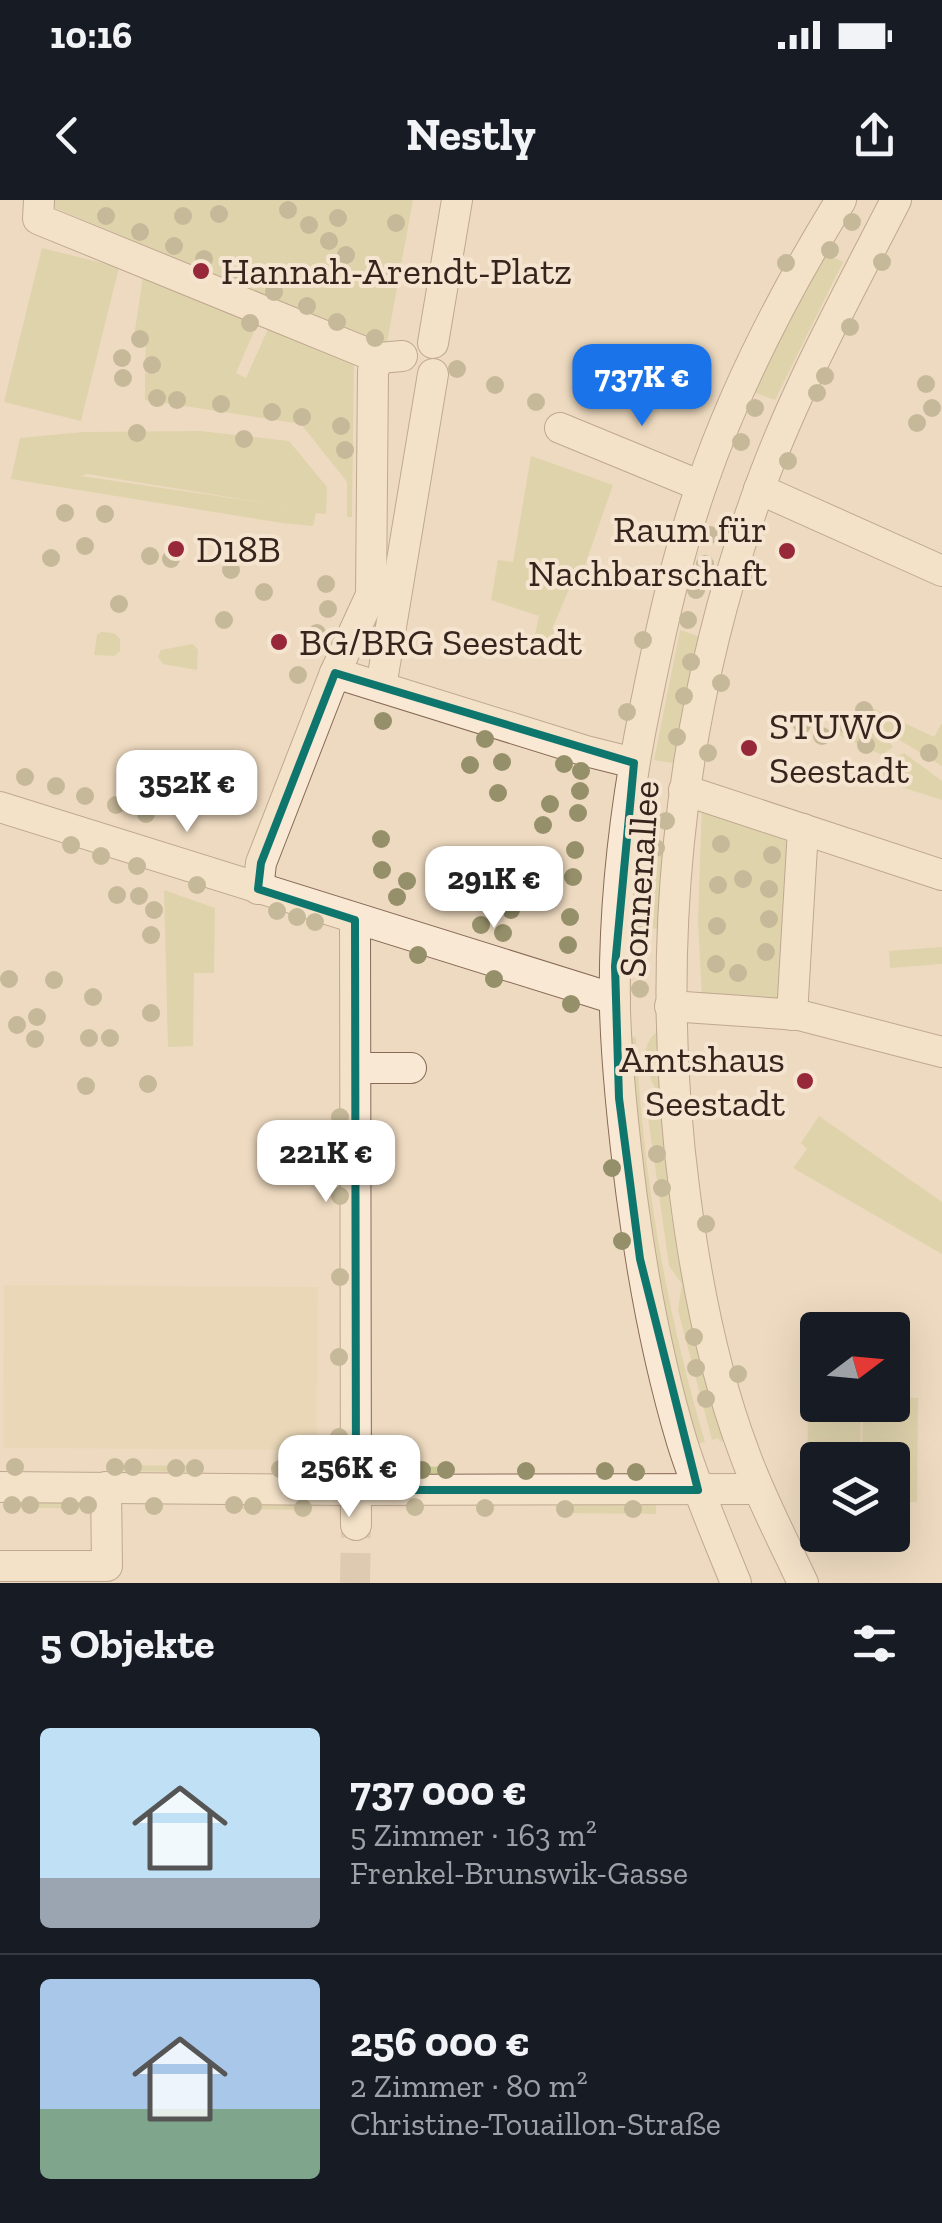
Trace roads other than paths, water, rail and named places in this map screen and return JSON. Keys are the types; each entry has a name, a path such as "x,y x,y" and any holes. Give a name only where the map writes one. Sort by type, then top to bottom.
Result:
{"street":[{"path":"39,200 38,219 390,357 373,371 371,595 261,863 258,889"},
{"path":"433,344 457,200"},
{"name":"Sonnenallee","path":"736,1583 698,1490 660,1358 640,1260 619,1098 615,999 619,879 634,763 661,631 701,486 797,271 842,200"},
{"name":"Sonnenallee","path":"804,1583 742,1449 704,1308 676,1124 670,1006 674,884 684,790 714,642 759,489 785,426 896,200"},
{"path":"382,687 432,374"},
{"path":"560,428 701,486"},
{"path":"759,489 942,571"},
{"path":"336,673 586,752 634,763"},
{"path":"684,790 942,874"},
{"path":"0,807 615,999"},
{"path":"792,1015 803,828"},
{"path":"356,920 356,1525"},
{"path":"670,1006 792,1015 942,1052"},
{"path":"356,1068 412,1068"},
{"path":"0,1487 758,1489"},
{"path":"0,1566 107,1566 106,1487"}],"tunnel":[{"path":"355,1583 356,1525"}],"place":[{"name":"Hannah-Arendt-Platz","path":"201,271"},
{"name":"D18B","path":"176,549"},
{"name":"Raum für Nachbarschaft","path":"787,551"},
{"name":"BG/BRG Seestadt","path":"279,642"},
{"name":"STUWO Seestadt","path":"749,748"},
{"name":"Amtshaus Seestadt","path":"805,1081"}]}
